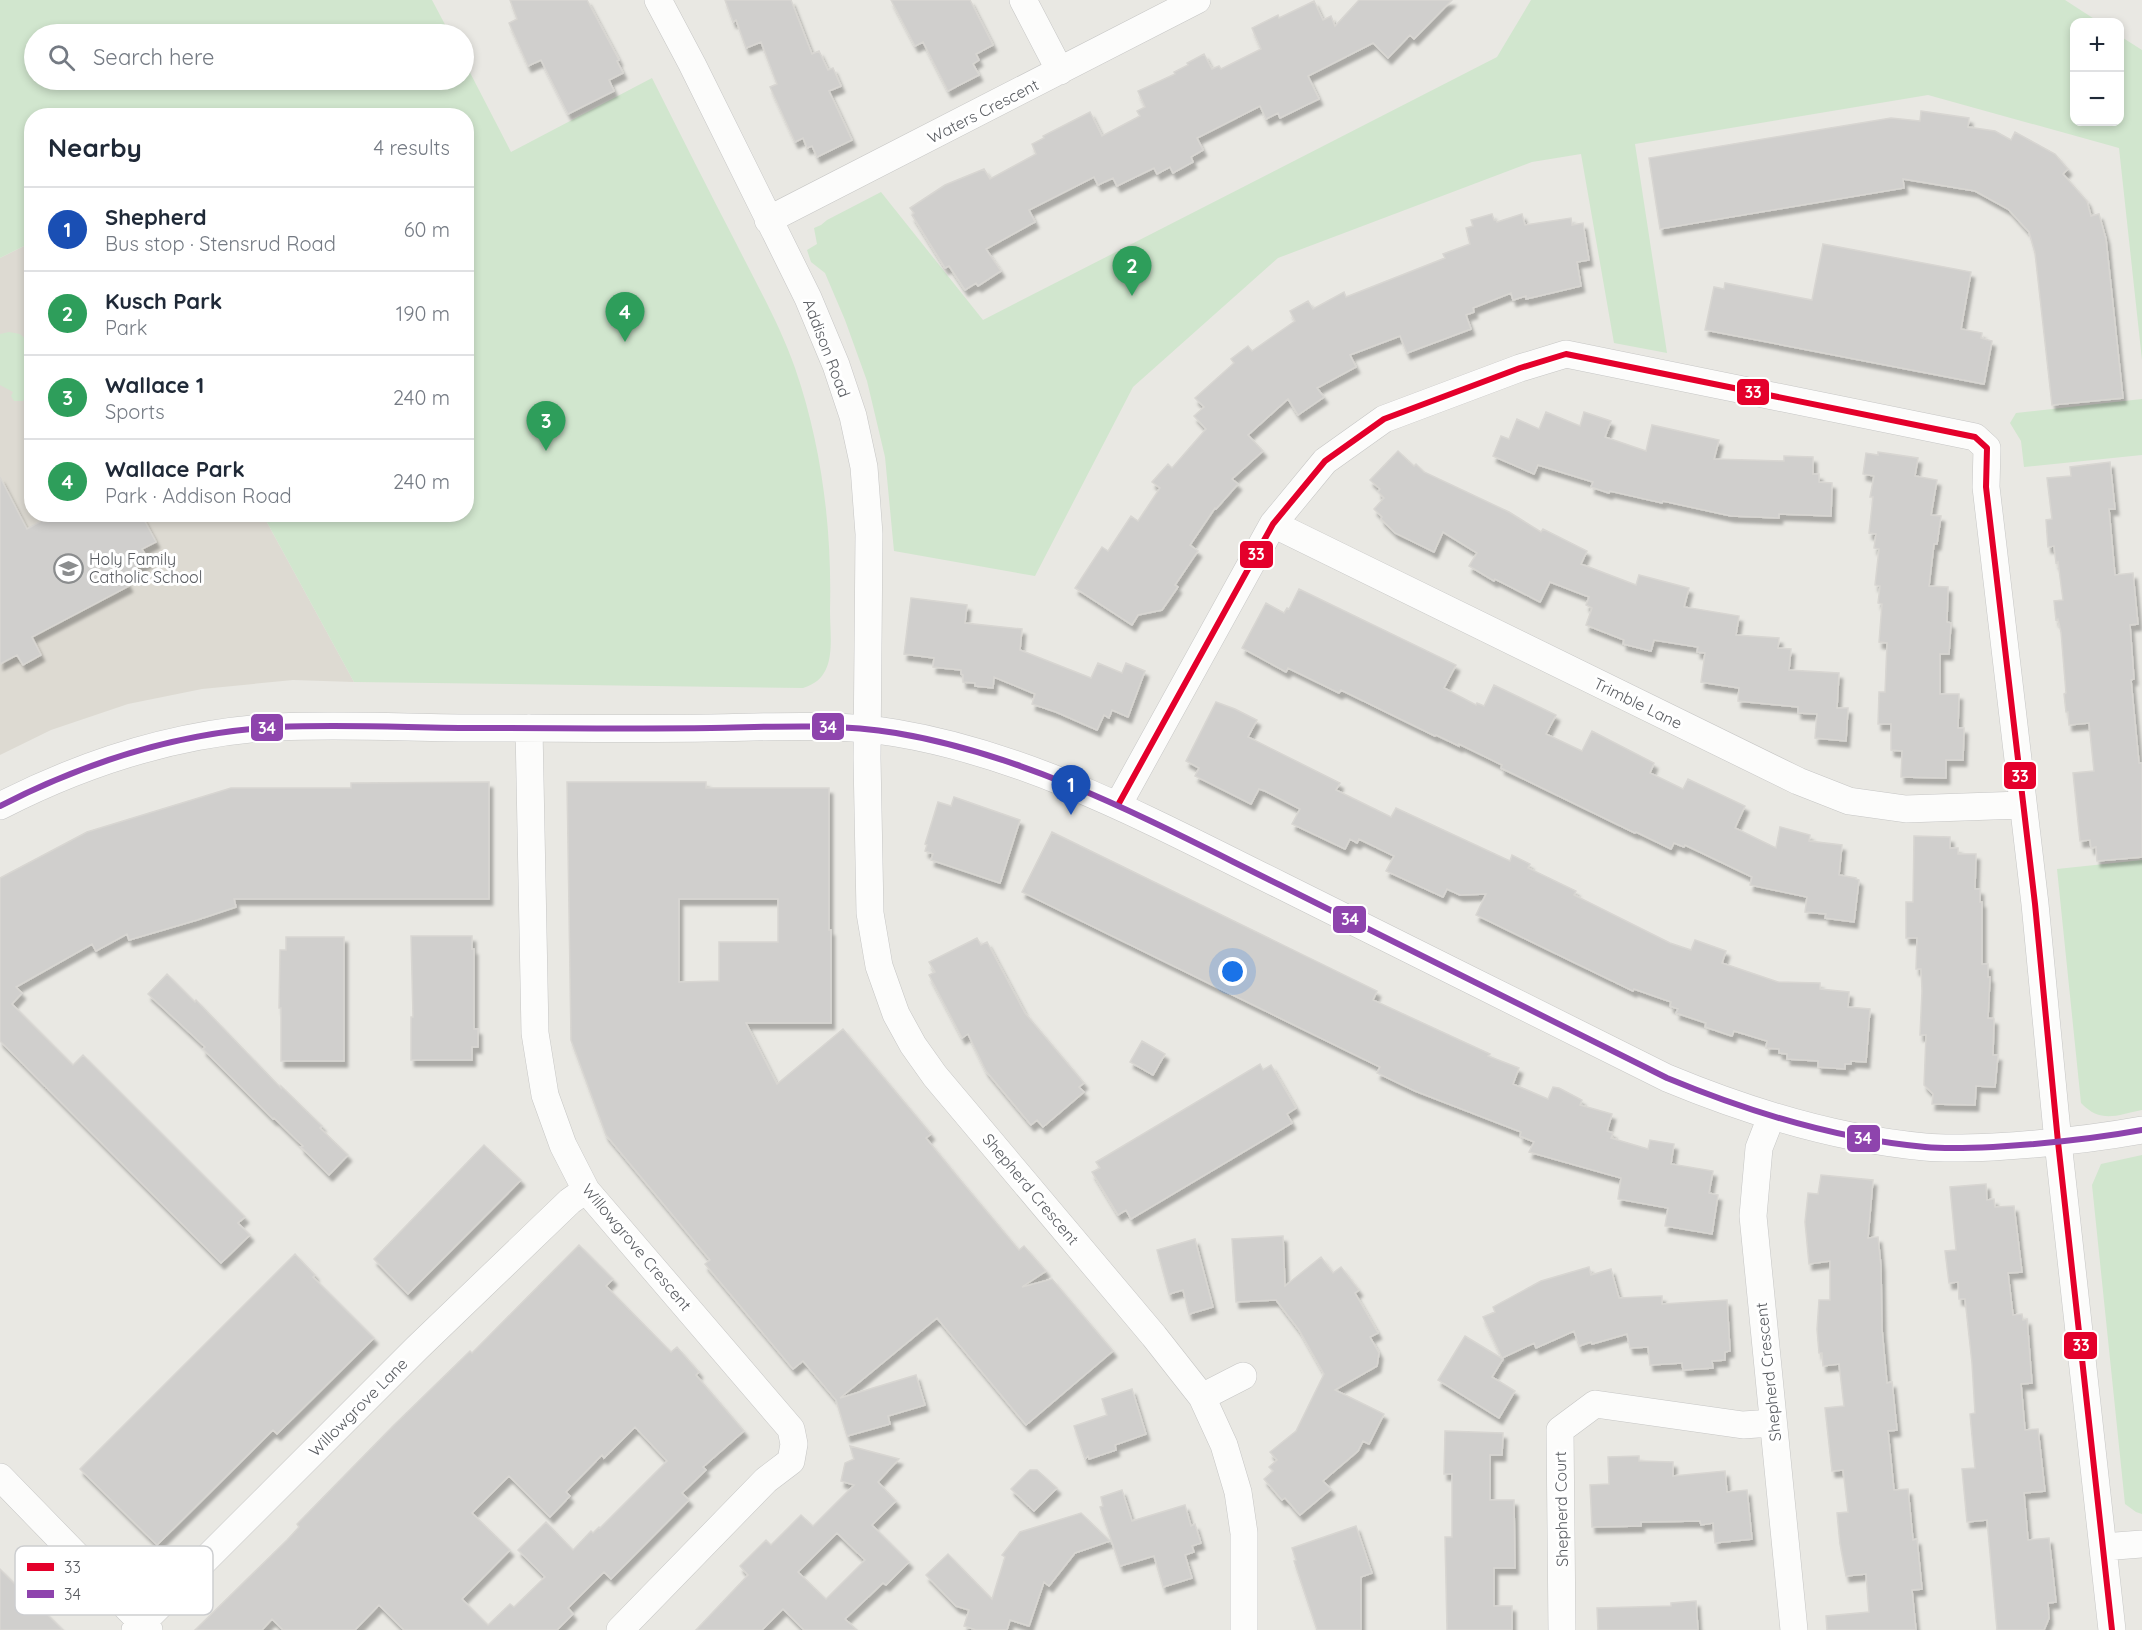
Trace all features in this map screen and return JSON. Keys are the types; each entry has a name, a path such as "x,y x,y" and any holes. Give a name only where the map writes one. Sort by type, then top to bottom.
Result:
{"street":[{"name":"Addison Road","path":"658,0 808,298 836,365 853,416 864,467 869,534 868,729"},
{"path":"1023,0 1060,71"},
{"name":"Waters Crescent","path":"768,220 1197,0"},
{"path":"1118,805 1273,524 1325,461 1384,419 1520,368 1566,354 1975,437 1987,448 1986,487 2035,904 2058,1142 2112,1630"},
{"name":"Trimble Lane","path":"1273,524 1798,781 1849,801 1906,809 2022,805"},
{"path":"0,806 66,775 109,760 196,737 279,727 814,726 868,729 911,736 983,754 1059,780 1118,805 1667,1078 1722,1101 1771,1117 1843,1134 1926,1147 1967,1148 2058,1142 2142,1130"},
{"name":"Willowgrove Crescent","path":"529,728 534,1033 544,1095 563,1145 586,1190 791,1428 794,1444 791,1461 766,1480 628,1627"},
{"name":"Shepherd Crescent","path":"868,729 870,913 879,966 896,1014 913,1045 935,1076 1147,1327 1202,1397 1224,1445 1238,1492 1244,1533 1244,1630"},
{"name":"Shepherd Crescent","path":"1771,1117 1759,1148 1753,1216 1794,1630"},
{"name":"Willowgrove Lane","path":"213,1556 417,1348 570,1201 586,1190"},
{"path":"1202,1397 1243,1376"},
{"name":"Shepherd Court","path":"1562,1630 1560,1430 1595,1404 1743,1425 1772,1423"},
{"path":"0,1477 65,1546"},
{"path":"2103,1547 2142,1544"},
{"path":"130,1615 142,1628"},
{"name":"Willowgrove Lane","path":"142,1628 155,1615"}],"shaded area":[{"name":"Holy Family Catholic School","path":"24,246 24,522 267,522 354,682 293,680 202,689 128,704 51,730 0,755 0,258"}],"green space":[{"path":"0,0 432,0 445,24 24,24 24,90 474,90 474,80 511,152 652,78 775,321 789,352 804,397 818,458 827,519 831,646 827,667 814,683 803,688 354,682 267,522 474,522 474,108 24,108 24,246 0,258"},
{"path":"1531,0 2065,0 2093,18 2070,18 2070,126 2124,126 2124,39 2142,50 2142,360 2119,148 1928,95 1635,144 1667,353 1614,343 1581,154 1532,162 1278,258 1133,387 1035,576 894,551 885,457 867,381 825,273 811,262 807,250 817,244 814,228 881,192 983,320 1497,57"},
{"path":"9,332 20,334 24,338 23,401 14,401 11,396 13,392 0,385 0,334"},
{"path":"2142,399 2142,455 2024,467 2021,441 2010,423 2016,413"},
{"path":"2142,860 2142,1110 2117,1116 2102,1116 2088,1110 2081,1103 2057,869"},
{"path":"2142,1155 2142,1514 2125,1504 2092,1185 2101,1164"}],"building":[{"path":"510,0 587,0 619,60 617,61 623,73 609,80 614,91 568,114 541,60 528,66 509,23 517,19"},
{"path":"725,0 791,0 812,54 819,51 828,70 833,68 841,86 829,91 852,140 817,157 812,146 807,148 803,138 795,142 770,87 777,84 761,42 746,48 736,20 733,22"},
{"path":"891,0 970,0 993,45 976,54 979,60 973,64 979,75 948,91 923,42 915,46"},
{"path":"1359,0 1452,0 1414,39 1410,35 1388,58 1373,43 1308,76 1319,99 1280,118 1278,113 1266,119 1260,106 1197,138 1203,150 1191,157 1193,162 1173,173 1170,167 1157,174 1154,168 1117,186 1113,178 1098,185 1094,177 1029,210 1035,222 986,249 1001,271 978,286 976,283 965,290 949,266 945,268 912,215 914,213 910,208 945,185 984,169 990,179 1036,154 1032,144 1044,138 1043,136 1090,112 1102,136 1140,116 1137,111 1145,107 1138,91 1175,74 1174,72 1188,65 1187,63 1204,54 1212,69 1219,66 1221,69 1261,49 1252,28 1278,15 1279,18 1314,1 1323,20 1331,16 1335,26"},
{"path":"1921,111 1969,118 1968,127 1995,131 2011,140 2015,132 2055,154 2068,169 2063,174 2087,201 2091,216 2099,214 2106,239 2123,398 2052,405 2035,253 2029,232 2008,209 1975,191 1903,179 1904,188 1660,229 1649,158 1891,118 1920,121"},
{"path":"1492,214 1497,222 1522,214 1525,225 1571,218 1572,225 1583,223 1589,260 1577,262 1581,286 1526,299 1526,296 1513,300 1511,293 1473,308 1474,312 1466,315 1471,329 1407,353 1400,336 1350,355 1356,367 1317,388 1324,397 1298,415 1288,399 1248,435 1263,451 1232,479 1238,484 1215,508 1190,545 1198,551 1175,585 1178,587 1162,610 1138,615 1132,625 1075,588 1102,547 1108,551 1131,516 1138,521 1160,488 1152,482 1168,464 1172,468 1206,429 1194,416 1204,407 1195,398 1234,363 1231,359 1248,346 1252,351 1295,321 1290,311 1308,301 1313,309 1344,292 1346,297 1445,258 1443,254 1470,244 1466,228 1473,226 1471,220"},
{"path":"1823,244 1971,272 1961,329 1982,333 1981,338 1992,341 1984,384 1705,330 1714,287 1724,289 1725,283 1812,300"},
{"path":"1546,412 1580,426 1584,412 1611,421 1605,437 1646,451 1652,425 1719,440 1714,459 1784,461 1784,456 1813,457 1813,474 1819,474 1819,482 1832,483 1831,516 1779,514 1779,518 1731,516 1610,491 1609,493 1591,487 1593,482 1538,465 1534,474 1493,456 1501,436 1509,439 1517,419 1539,429"},
{"path":"1398,451 1424,472 1509,512 1541,532 1543,529 1587,551 1581,564 1636,585 1639,575 1689,588 1684,607 1739,616 1736,635 1779,638 1778,648 1791,649 1789,670 1839,673 1837,708 1848,708 1846,741 1815,738 1817,714 1798,713 1798,707 1738,701 1739,688 1701,682 1705,653 1697,652 1698,647 1654,640 1651,651 1623,644 1624,640 1586,625 1592,608 1586,605 1589,597 1550,582 1540,602 1495,579 1494,581 1469,566 1477,553 1443,532 1434,552 1395,533 1374,509 1384,498 1378,492 1380,489 1370,480"},
{"path":"1878,452 1918,458 1915,476 1937,480 1931,515 1941,516 1937,544 1934,544 1929,586 1948,587 1947,622 1951,623 1949,654 1940,654 1940,694 1959,694 1958,728 1964,728 1963,760 1946,760 1946,778 1901,777 1902,751 1891,750 1891,724 1878,724 1879,692 1885,692 1887,643 1879,642 1882,604 1878,603 1880,586 1875,585 1879,549 1874,548 1876,534 1869,533 1873,497 1870,497 1874,476 1863,474 1866,453 1878,455"},
{"path":"2110,462 2115,509 2109,509 2115,575 2133,573 2138,624 2130,625 2134,679 2131,680 2139,763 2142,763 2142,857 2097,861 2096,847 2091,848 2090,840 2080,841 2073,773 2094,771 2089,723 2069,725 2068,712 2066,712 2061,632 2058,619 2056,620 2054,601 2063,600 2054,546 2048,547 2046,520 2052,519 2047,478 2071,476 2070,467"},
{"name":"Holy Family Catholic School","path":"0,477 27,529 40,522 145,522 156,542 142,549 149,561 123,575 129,586 32,637 41,655 23,665 17,655 0,664"},
{"path":"1299,589 1456,665 1444,688 1476,705 1477,703 1484,706 1494,685 1556,715 1546,734 1582,751 1592,731 1654,763 1650,773 1683,789 1688,779 1745,806 1735,828 1776,848 1780,827 1810,835 1809,841 1842,845 1839,875 1859,880 1854,922 1825,918 1826,914 1805,912 1807,897 1750,885 1752,877 1685,845 1684,847 1674,843 1671,849 1635,833 1501,768 1502,765 1459,744 1459,746 1435,736 1341,690 1339,693 1288,668 1286,672 1242,648 1266,603 1284,613 1287,608 1289,609"},
{"path":"911,598 967,605 965,623 1022,629 1020,650 1091,678 1098,663 1122,673 1126,663 1145,671 1128,717 1112,710 1109,718 1104,715 1097,730 1032,704 1035,694 994,677 993,688 975,686 975,683 963,682 961,670 933,667 934,658 904,654"},
{"path":"1216,702 1257,720 1248,737 1340,783 1336,790 1391,817 1396,808 1510,861 1512,855 1530,864 1528,868 1576,891 1574,895 1670,943 1691,950 1695,940 1726,951 1722,963 1778,982 1820,983 1820,989 1849,992 1848,1007 1870,1009 1866,1062 1851,1061 1851,1064 1845,1064 1845,1069 1818,1067 1818,1061 1787,1059 1787,1054 1779,1053 1779,1049 1766,1048 1767,1041 1734,1031 1732,1036 1705,1027 1706,1023 1676,1013 1678,1009 1670,1006 1671,1002 1634,989 1633,991 1476,915 1486,894 1460,895 1447,889 1443,897 1386,871 1394,856 1359,839 1357,843 1350,839 1345,849 1292,824 1300,809 1265,791 1259,789 1251,804 1195,776 1199,768 1186,761"},
{"path":"489,782 489,899 234,899 236,907 197,920 129,940 127,934 96,951 92,944 16,987 22,993 12,1004 73,1065 83,1055 245,1217 238,1223 250,1235 221,1263 0,1041 0,878 87,832 231,788 351,788 351,783"},
{"path":"567,782 706,782 706,788 829,788 831,1023 746,1023 777,1084 843,1029 931,1134 926,1138 1019,1250 1024,1246 1046,1271 1022,1287 1052,1279 1113,1351 1026,1425 937,1318 840,1398 916,1375 925,1405 888,1416 890,1424 847,1436 836,1400 803,1361 793,1369 705,1264 710,1260 606,1135 571,1040","holes":["679,899 778,899 778,942 719,942 719,981 679,982"]},
{"path":"954,797 1020,820 1000,883 931,860 933,854 925,851 938,802 951,806"},
{"path":"1052,832 1377,991 1373,1000 1490,1054 1488,1056 1519,1068 1513,1084 1548,1099 1553,1087 1559,1088 1582,1100 1580,1105 1612,1114 1607,1131 1613,1133 1611,1138 1648,1149 1650,1140 1674,1144 1671,1164 1713,1171 1709,1193 1718,1195 1712,1234 1665,1226 1668,1208 1618,1199 1621,1178 1529,1152 1534,1142 1520,1136 1521,1132 1415,1091 1377,1073 1380,1067 1022,892"},
{"path":"1914,836 1950,837 1950,848 1958,848 1958,854 1976,854 1975,889 1980,889 1980,902 1982,902 1982,964 1988,964 1988,977 1990,977 1988,1018 1994,1019 1993,1055 1998,1055 1995,1087 1976,1086 1975,1105 1932,1104 1933,1094 1924,1085 1926,1035 1920,1035 1921,969 1916,969 1917,938 1906,938 1906,902 1913,902"},
{"path":"411,936 472,936 474,1029 478,1029 478,1047 472,1047 472,1060 411,1060 411,1017 413,1017"},
{"path":"286,937 344,937 344,1061 281,1061 280,950 286,950"},
{"path":"977,938 981,945 987,942 1025,1013 1084,1083 1079,1087 1084,1092 1043,1127 1037,1120 1031,1125 986,1071 968,1034 962,1038 929,975 935,972 929,962"},
{"path":"167,974 322,1126 320,1128 348,1155 329,1175 301,1147 303,1146 203,1049 205,1047 148,994"},
{"path":"1142,1041 1165,1054 1153,1075 1130,1062"},
{"path":"1260,1064 1263,1070 1271,1065 1296,1108 1287,1114 1292,1123 1131,1219 1126,1210 1118,1215 1092,1172 1100,1168 1096,1162"},
{"path":"484,1145 521,1180 408,1294 374,1259"},
{"path":"1821,1175 1873,1180 1868,1238 1878,1237 1881,1266 1882,1329 1887,1383 1892,1382 1897,1430 1888,1431 1894,1490 1908,1489 1913,1540 1917,1539 1922,1589 1912,1590 1916,1630 1827,1630 1826,1616 1869,1612 1866,1574 1846,1576 1840,1544 1837,1513 1848,1512 1843,1470 1832,1471 1825,1408 1844,1406 1839,1364 1823,1366 1822,1353 1819,1353 1817,1329 1819,1300 1830,1300 1830,1261 1809,1264 1805,1222 1808,1193 1818,1194"},
{"path":"1986,1184 1987,1200 1994,1199 1995,1207 2014,1206 2022,1272 2008,1273 2013,1315 2022,1314 2023,1320 2027,1319 2032,1383 2021,1384 2025,1430 2038,1429 2045,1491 2024,1493 2028,1540 2049,1538 2056,1602 2048,1603 2049,1618 2044,1630 1997,1630 1987,1520 1967,1522 1962,1469 1975,1468 1970,1414 1975,1413 1972,1363 1965,1299 1959,1299 1958,1282 1949,1283 1945,1251 1956,1250 1950,1187"},
{"path":"1283,1236 1285,1286 1321,1257 1333,1273 1341,1267 1359,1290 1355,1293 1378,1333 1370,1337 1379,1353 1377,1366 1335,1390 1384,1414 1369,1444 1363,1441 1358,1451 1323,1481 1331,1489 1300,1515 1285,1498 1282,1500 1264,1479 1273,1471 1269,1467 1277,1460 1270,1452 1296,1431 1324,1374 1299,1330 1276,1300 1236,1302 1232,1239"},
{"path":"1195,1239 1213,1307 1189,1314 1183,1290 1169,1294 1157,1250"},
{"path":"579,1245 613,1279 606,1286 671,1352 677,1347 699,1372 696,1375 744,1431 703,1467 706,1470 682,1493 689,1500 611,1579 604,1572 568,1608 573,1614 557,1630 404,1630 379,1605 355,1630 283,1630 272,1619 262,1630 195,1630 213,1615 213,1612 287,1540 299,1527 297,1524 470,1351 472,1353","holes":["635,1427 667,1461 593,1533 591,1531 573,1550 546,1522 518,1550 545,1577 514,1607 510,1604 488,1625 462,1599 510,1550 472,1513 509,1476 550,1517 570,1496 566,1492 602,1455 604,1458"]},
{"path":"295,1254 315,1275 313,1277 374,1338 277,1434 273,1430 157,1545 80,1469"},
{"path":"1589,1267 1591,1275 1611,1269 1619,1298 1662,1296 1662,1304 1727,1300 1730,1351 1725,1352 1725,1360 1712,1361 1713,1368 1683,1370 1682,1363 1650,1365 1648,1347 1630,1348 1627,1334 1579,1346 1574,1331 1536,1348 1534,1343 1502,1358 1483,1317 1495,1312 1493,1307 1541,1281"},
{"path":"1465,1336 1503,1359 1492,1377 1515,1391 1499,1418 1438,1380"},
{"path":"1132,1389 1146,1434 1115,1445 1116,1450 1089,1459 1088,1456 1085,1459 1074,1426 1107,1415 1102,1399"},
{"path":"1445,1431 1503,1433 1502,1455 1490,1455 1490,1500 1514,1500 1515,1568 1494,1568 1494,1606 1512,1606 1512,1630 1447,1630 1445,1537 1452,1537 1452,1474 1444,1474"},
{"path":"850,1446 899,1459 878,1482 896,1501 872,1525 909,1562 886,1585 883,1583 845,1619 857,1630 804,1630 783,1609 762,1630 696,1630 748,1575 740,1566 766,1540 771,1545 801,1515 813,1526 854,1485 841,1481 845,1463 854,1459","holes":["837,1533 865,1560 826,1599 798,1572"]},
{"path":"1639,1456 1639,1461 1673,1462 1673,1476 1725,1471 1727,1492 1747,1490 1752,1539 1715,1543 1713,1523 1701,1525 1700,1521 1641,1522 1641,1526 1592,1527 1590,1485 1609,1484 1608,1457"},
{"path":"1030,1470 1037,1470 1057,1488 1034,1511 1011,1489"},
{"path":"1122,1490 1132,1521 1185,1505 1191,1526 1195,1524 1201,1543 1192,1546 1194,1552 1185,1555 1192,1578 1163,1587 1154,1556 1120,1566 1100,1507 1103,1506 1101,1497"},
{"path":"1081,1513 1110,1541 1075,1553 1049,1586 1044,1582 1029,1626 1010,1620 1007,1630 976,1630 964,1626 969,1610 956,1606 926,1575 948,1554 992,1599 1005,1557 1002,1555 1020,1532"},
{"path":"1356,1526 1372,1573 1361,1577 1361,1630 1317,1630 1294,1561 1296,1560 1292,1548"},
{"path":"0,1569 15,1584 15,1615 48,1615 63,1630 0,1630"},
{"path":"1696,1601 1698,1630 1598,1630 1597,1608 1671,1606 1671,1603"}],"transit line":[{"name":"33","path":"1118,805 1273,524 1325,461 1384,419 1520,368 1566,354 1975,437 1987,448 1986,487 2035,904 2058,1142 2112,1630"},
{"name":"34","path":"0,806 66,776 135,752 206,735 278,727 804,726 896,733 996,758 1093,795 1187,839 1667,1078 1761,1113 1859,1138 1933,1148 2030,1144 2087,1139 2142,1130"}],"place":[{"name":"Kusch Park","path":"1132,296"},
{"name":"Wallace Park","path":"625,342"},
{"name":"Wallace 1","path":"546,451"},
{"name":"Holy Family Catholic School","path":"68,568"},
{"name":"Shepherd","path":"1071,815"}]}
